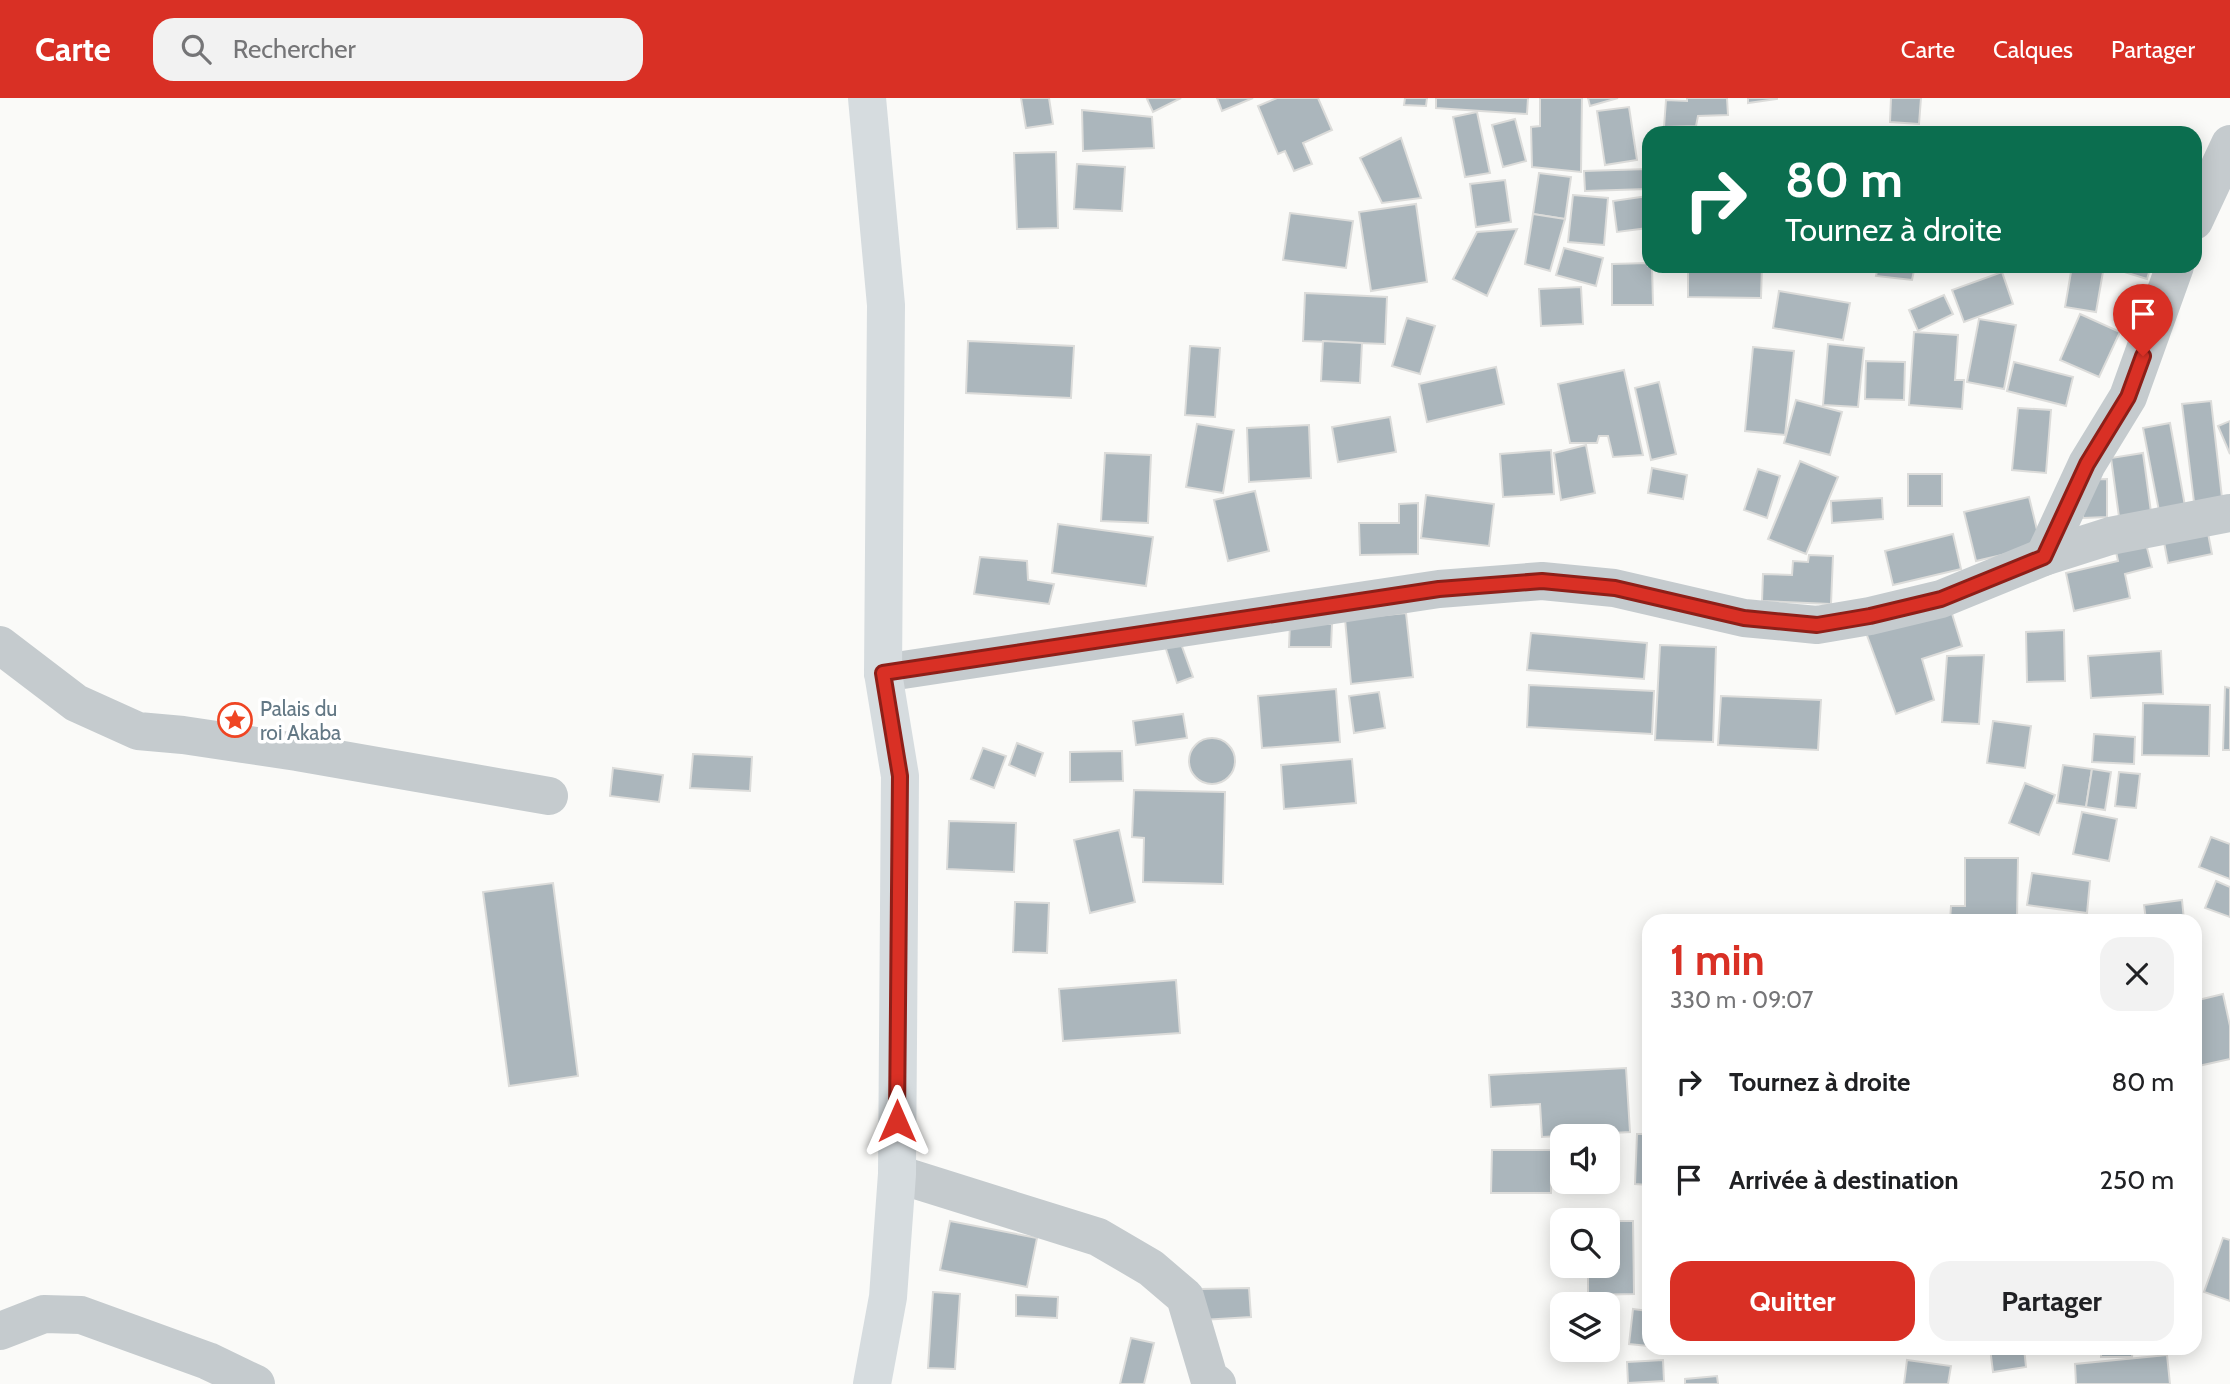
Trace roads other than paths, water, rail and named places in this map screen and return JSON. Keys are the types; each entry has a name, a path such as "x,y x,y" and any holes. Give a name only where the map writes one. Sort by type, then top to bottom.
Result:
{"main road":[{"path":"867,98 886,305 883,673 900,776 897,1174 888,1297 872,1384"}],"street":[{"path":"2202,203 2230,144"},
{"path":"2044,557 2087,464 2128,397 2172,273"},
{"path":"883,673 1439,589 1542,581 1615,588 1744,618 1817,625 1941,599 2044,557 2110,536 2230,513"},
{"path":"0,645 76,703 138,731 296,752 549,796"},
{"path":"897,1174 1098,1237 1151,1268 1185,1297 1209,1378 1217,1384"},
{"path":"0,1331 44,1314 81,1315 208,1362 256,1384"}],"place":[{"name":"Palais du roi Akaba","path":"235,720"}]}
